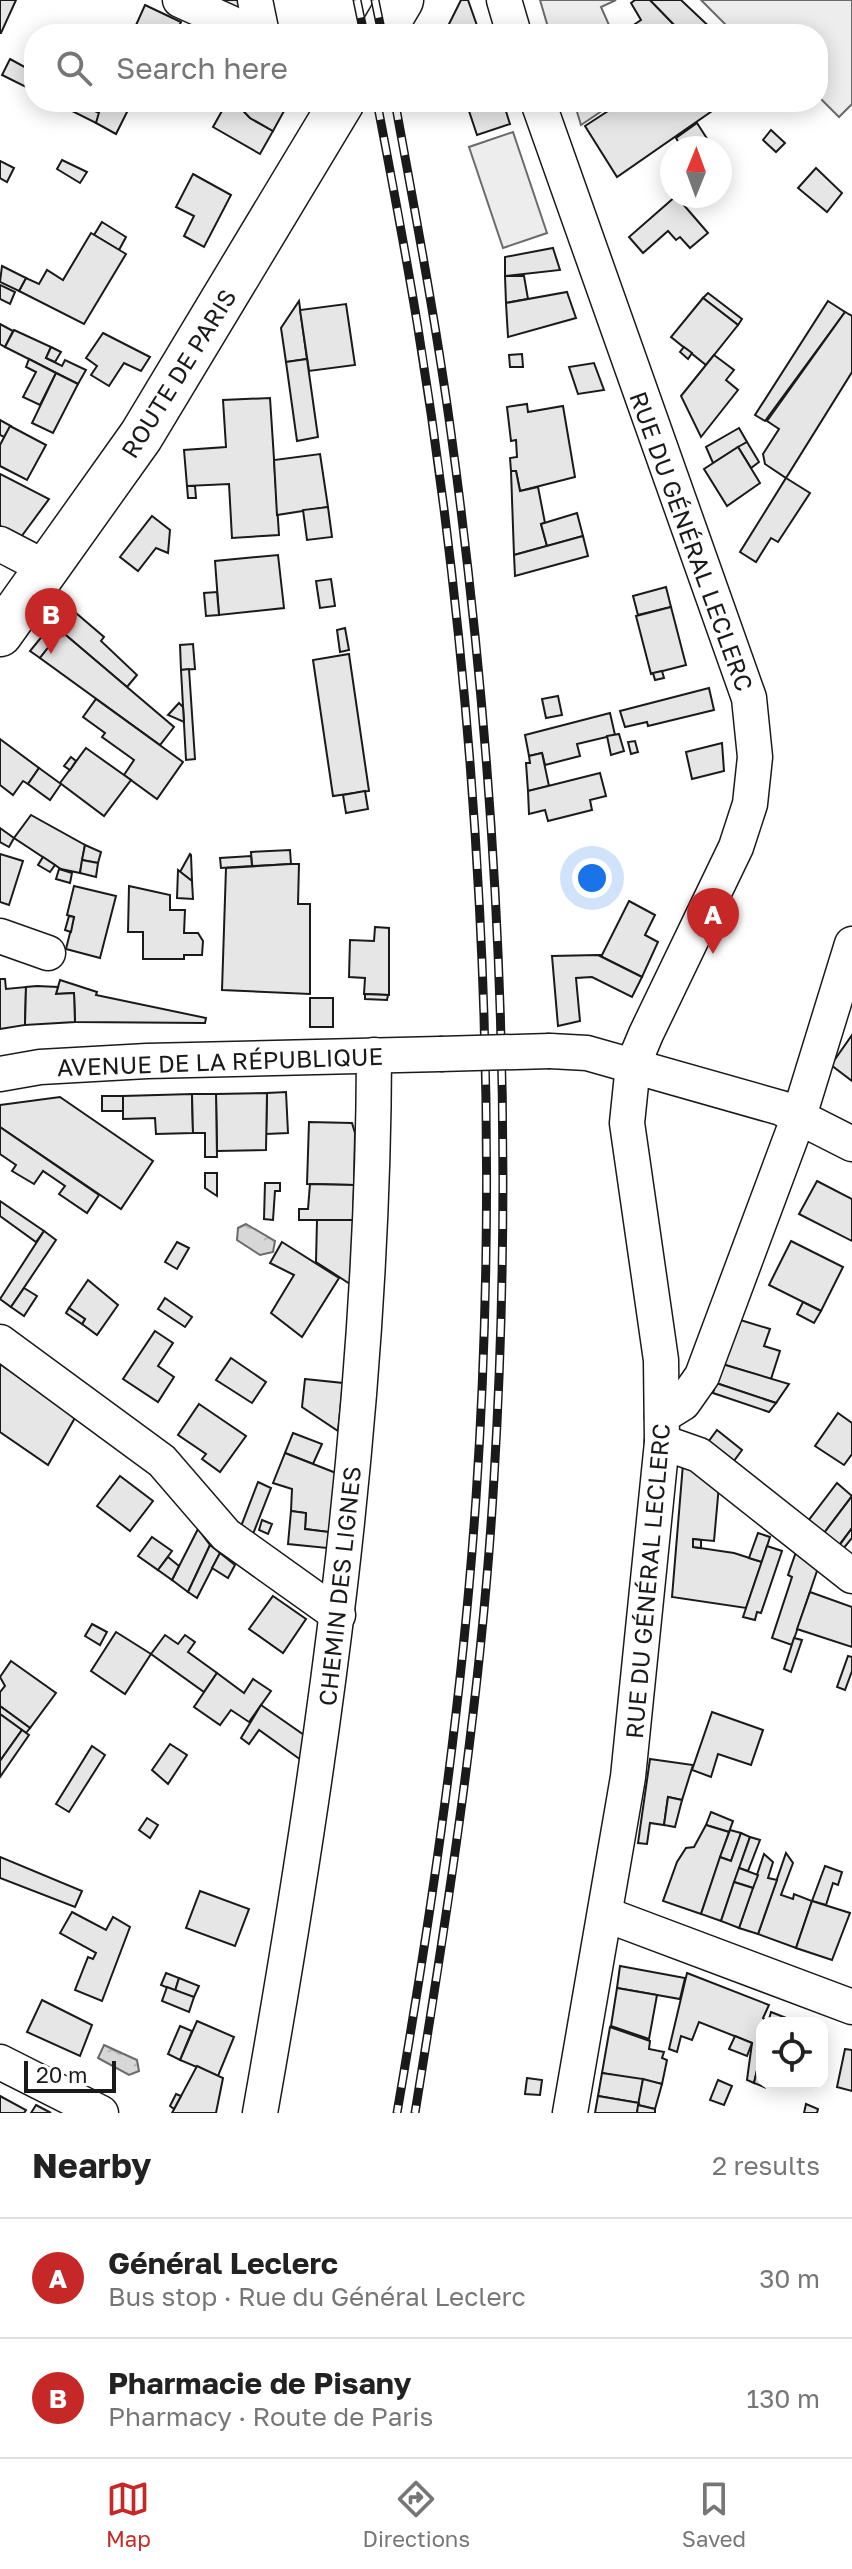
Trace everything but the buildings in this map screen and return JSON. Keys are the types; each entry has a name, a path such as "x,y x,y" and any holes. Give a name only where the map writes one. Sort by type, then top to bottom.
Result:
{"main road":[{"path":"387,24 401,0"},
{"name":"ROUTE DE PARIS","path":"0,634 141,436 336,112"}],"street":[{"path":"180,0 233,24"},
{"path":"255,0 260,24"},
{"path":"504,0 511,24"},
{"name":"RUE DU GÉNÉRAL LECLERC","path":"542,112 749,698 754,742 750,804 736,847 633,1065 627,1123 661,1360 662,1429 630,1762 607,1915 570,2113"},
{"path":"0,544 46,568"},
{"path":"0,936 48,953"},
{"path":"852,944 790,1112 702,1376 662,1429 852,1576"},
{"name":"AVENUE DE LA RÉPUBLIQUE","path":"0,1074 86,1064 550,1051 587,1053 790,1112 852,1144"},
{"name":"CHEMIN DES LIGNES","path":"260,2113 311,1817 338,1615 360,1382 374,1055"},
{"path":"0,1342 162,1461 226,1535 338,1615"},
{"path":"607,1915 852,2007"},
{"path":"0,2062 101,2113"}],"shaded area":[{"path":"540,0 616,0 601,7 609,24 547,24"},
{"path":"701,0 852,0 852,104 839,117 828,106 828,24 725,24"},
{"path":"577,112 600,112 581,125"},
{"path":"513,132 547,233 503,248 469,147"}],"water":[{"path":"246,1224 275,1241 273,1252 260,1255 237,1240 238,1228"},
{"path":"104,2045 137,2060 139,2071 129,2075 98,2058"}],"railway":[{"path":"357,0 362,24"},
{"path":"375,0 380,24"},
{"path":"379,112 417,322 456,612 480,908 485,1057 483,1353 470,1575 444,1807 397,2113"},
{"path":"397,112 439,350 467,563 491,823 502,1085 500,1347 489,1558 463,1796 415,2113"}],"place":[{"name":"Pharmacie de Pisany","path":"51,654"},
{"name":"Général Leclerc","path":"713,954"}]}
